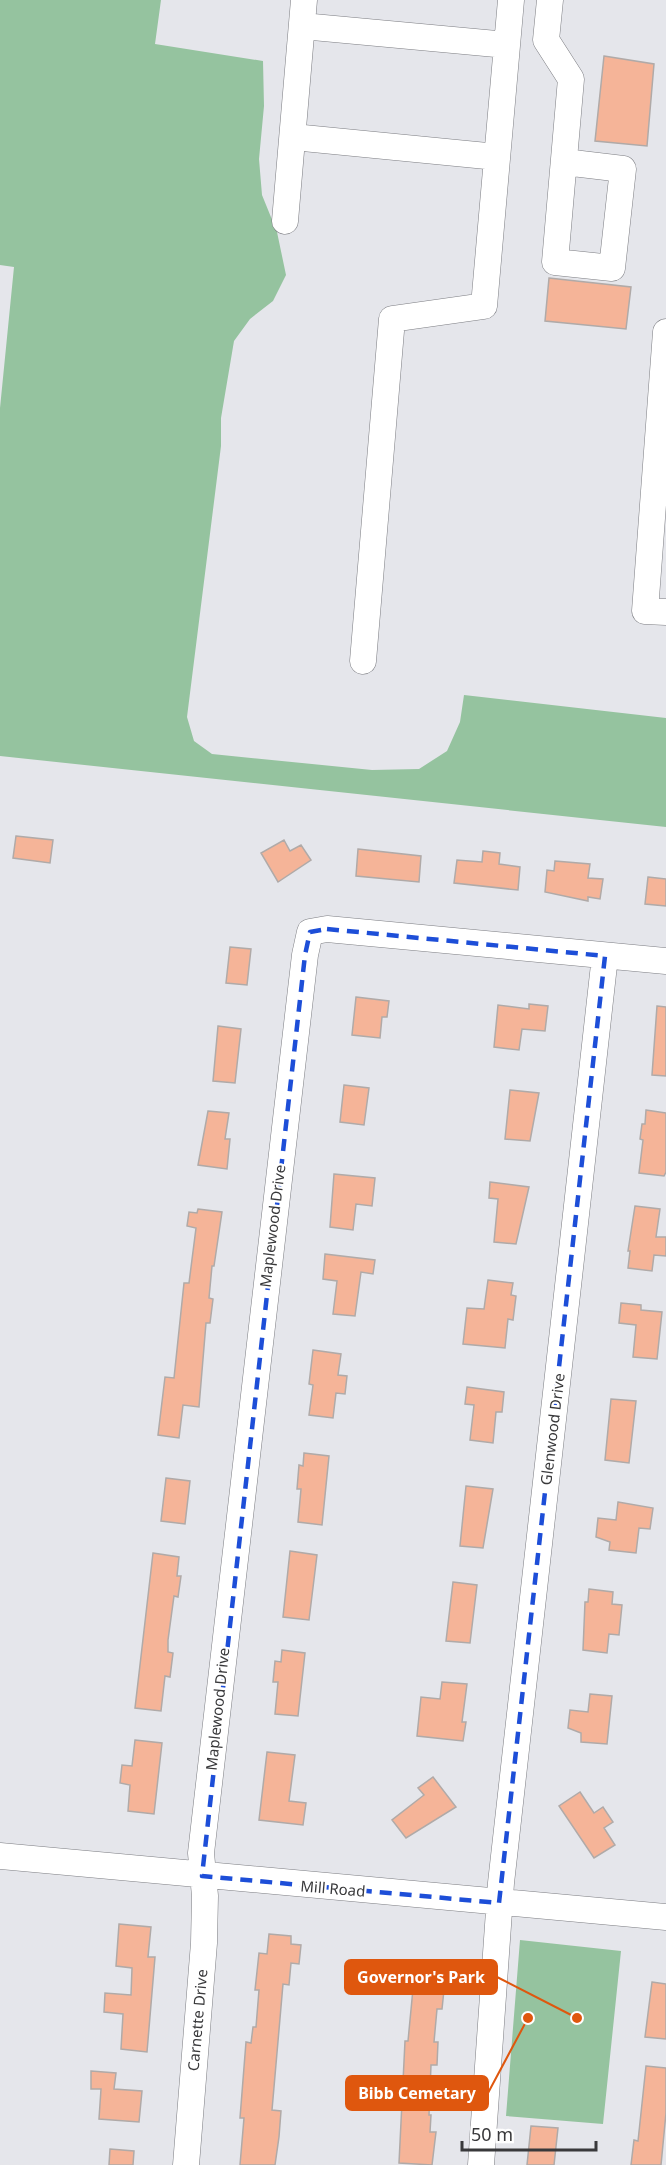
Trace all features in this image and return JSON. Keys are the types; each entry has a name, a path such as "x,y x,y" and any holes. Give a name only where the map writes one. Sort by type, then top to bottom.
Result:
{"street":[{"path":"285,221 304,0"},
{"path":"363,661 392,319 484,306 511,0"},
{"path":"550,0 546,40 571,79 564,162"},
{"path":"302,26 507,45"},
{"path":"292,137 497,158"},
{"path":"666,332 656,558 645,611 666,612"},
{"name":"Maplewood Drive","path":"202,1876 209,1778 258,1345 303,967 310,932 327,929 666,961"},
{"name":"Glenwood Drive","path":"481,2165 499,1903 605,956"},
{"name":"Mill Road","path":"0,1856 666,1917"},
{"name":"Carnette Drive","path":"186,2165 204,1944 206,1896 202,1876"}],"highlighted area":[{"path":"327,929 605,956 499,1903 202,1876 305,955 310,932"}],"green space":[{"path":"0,0 161,0 155,44 263,61 264,106 259,159 262,195 277,232 286,275 273,301 250,319 234,341 221,418 221,446 187,717 194,741 212,754 372,770 419,769 447,751 460,722 464,695 666,718 666,827 0,756 0,408 14,267 0,265"},
{"path":"520,1940 621,1951 603,2124 506,2116"}],"building":[{"path":"604,56 654,64 647,146 595,141"},
{"path":"549,278 631,287 626,329 545,321"},
{"path":"16,836 53,840 50,863 13,858"},
{"path":"284,840 290,851 301,845 311,860 278,882 261,853"},
{"path":"358,849 421,856 419,882 356,876"},
{"path":"483,851 500,853 499,864 520,867 518,890 454,883 457,860 482,862"},
{"path":"555,861 590,864 588,878 603,879 600,899 588,897 588,901 545,892 547,870 554,871"},
{"path":"648,877 666,879 666,906 645,904"},
{"path":"230,947 251,949 247,985 226,983"},
{"path":"356,997 389,1001 387,1017 382,1017 380,1038 352,1035"},
{"path":"529,1004 548,1006 545,1031 522,1029 519,1050 494,1047 498,1005 529,1009"},
{"path":"657,1006 666,1007 666,1076 652,1075"},
{"path":"218,1026 241,1029 235,1083 213,1081"},
{"path":"344,1085 369,1088 364,1125 340,1122"},
{"path":"510,1090 539,1093 530,1141 505,1139"},
{"path":"646,1110 666,1113 666,1172 664,1176 639,1173 643,1140 640,1139 642,1124 645,1124"},
{"path":"208,1111 229,1113 225,1139 230,1139 227,1169 198,1165"},
{"path":"334,1174 375,1178 372,1206 356,1204 353,1230 330,1227"},
{"path":"490,1182 529,1187 516,1244 494,1242 498,1199 489,1198"},
{"path":"635,1206 660,1209 656,1237 666,1237 666,1256 654,1255 652,1271 628,1268 630,1251 628,1251"},
{"path":"198,1209 222,1212 214,1266 212,1266 209,1298 213,1299 210,1323 206,1323 199,1407 183,1405 179,1438 158,1435 165,1377 174,1378 184,1283 189,1283 196,1228 187,1226 189,1212 197,1213"},
{"path":"325,1254 375,1260 373,1274 361,1272 355,1316 333,1314 337,1281 323,1279"},
{"path":"488,1280 513,1283 511,1295 516,1296 513,1320 508,1319 505,1348 463,1344 467,1308 484,1309"},
{"path":"621,1303 641,1305 641,1310 662,1312 657,1359 633,1357 636,1325 619,1323"},
{"path":"313,1350 341,1354 338,1375 347,1376 345,1394 336,1393 333,1418 309,1415 313,1385 309,1384"},
{"path":"467,1387 504,1392 502,1412 496,1412 493,1443 470,1440 474,1405 465,1404"},
{"path":"611,1399 636,1401 629,1463 605,1460"},
{"path":"304,1453 329,1456 322,1525 298,1522 301,1489 297,1489 299,1465 303,1466"},
{"path":"166,1478 190,1481 185,1524 161,1521"},
{"path":"466,1486 493,1489 483,1548 460,1546"},
{"path":"618,1502 653,1508 650,1529 639,1528 636,1553 609,1550 610,1542 596,1537 598,1518 616,1520"},
{"path":"290,1551 317,1555 309,1620 283,1617"},
{"path":"153,1553 179,1557 177,1576 181,1576 178,1597 174,1596 168,1640 168,1652 173,1653 170,1677 165,1676 161,1711 135,1708"},
{"path":"453,1582 477,1585 470,1643 446,1641"},
{"path":"589,1589 613,1592 612,1604 622,1605 619,1635 609,1634 607,1653 583,1650 585,1602 588,1602"},
{"path":"282,1650 305,1653 298,1716 275,1714 278,1682 273,1682 275,1661 281,1662"},
{"path":"442,1682 467,1684 462,1722 466,1722 463,1741 417,1736 421,1697 440,1699"},
{"path":"590,1694 612,1696 607,1744 581,1742 581,1733 568,1728 570,1710 588,1712"},
{"path":"135,1740 162,1743 154,1814 128,1811 130,1785 120,1783 122,1765 132,1766"},
{"path":"267,1752 295,1755 289,1801 306,1803 303,1825 259,1820"},
{"path":"433,1777 456,1807 406,1838 392,1820 424,1795 418,1788"},
{"path":"580,1792 594,1813 603,1807 613,1822 604,1828 615,1845 594,1858 559,1806"},
{"path":"119,1924 151,1927 148,1957 155,1957 147,2052 121,2049 123,2014 104,2012 105,1993 131,1995 132,1968 116,1966"},
{"path":"269,1934 291,1936 291,1944 301,1945 299,1964 291,1963 289,1985 283,1984 272,2110 281,2111 279,2137 275,2165 240,2165 244,2118 240,2118 246,2042 251,2043 253,2027 256,2027 259,1990 255,1990 259,1953 267,1954"},
{"path":"415,1968 446,1971 442,2009 437,2009 434,2042 438,2042 437,2065 431,2065 430,2132 436,2132 432,2165 399,2163 405,2041 408,2041"},
{"path":"652,1982 666,1984 666,2039 645,2037"},
{"path":"646,2066 666,2068 666,2113 661,2165 631,2165 634,2140 638,2141"},
{"path":"91,2071 116,2073 114,2089 142,2091 139,2122 99,2119 101,2089 91,2089"},
{"path":"531,2126 558,2128 554,2165 527,2165"},
{"path":"110,2149 134,2151 133,2165 109,2165"}],"place":[{"name":"Bibb Cemetary","path":"528,2018"},
{"name":"Governor's Park","path":"577,2018"}]}
